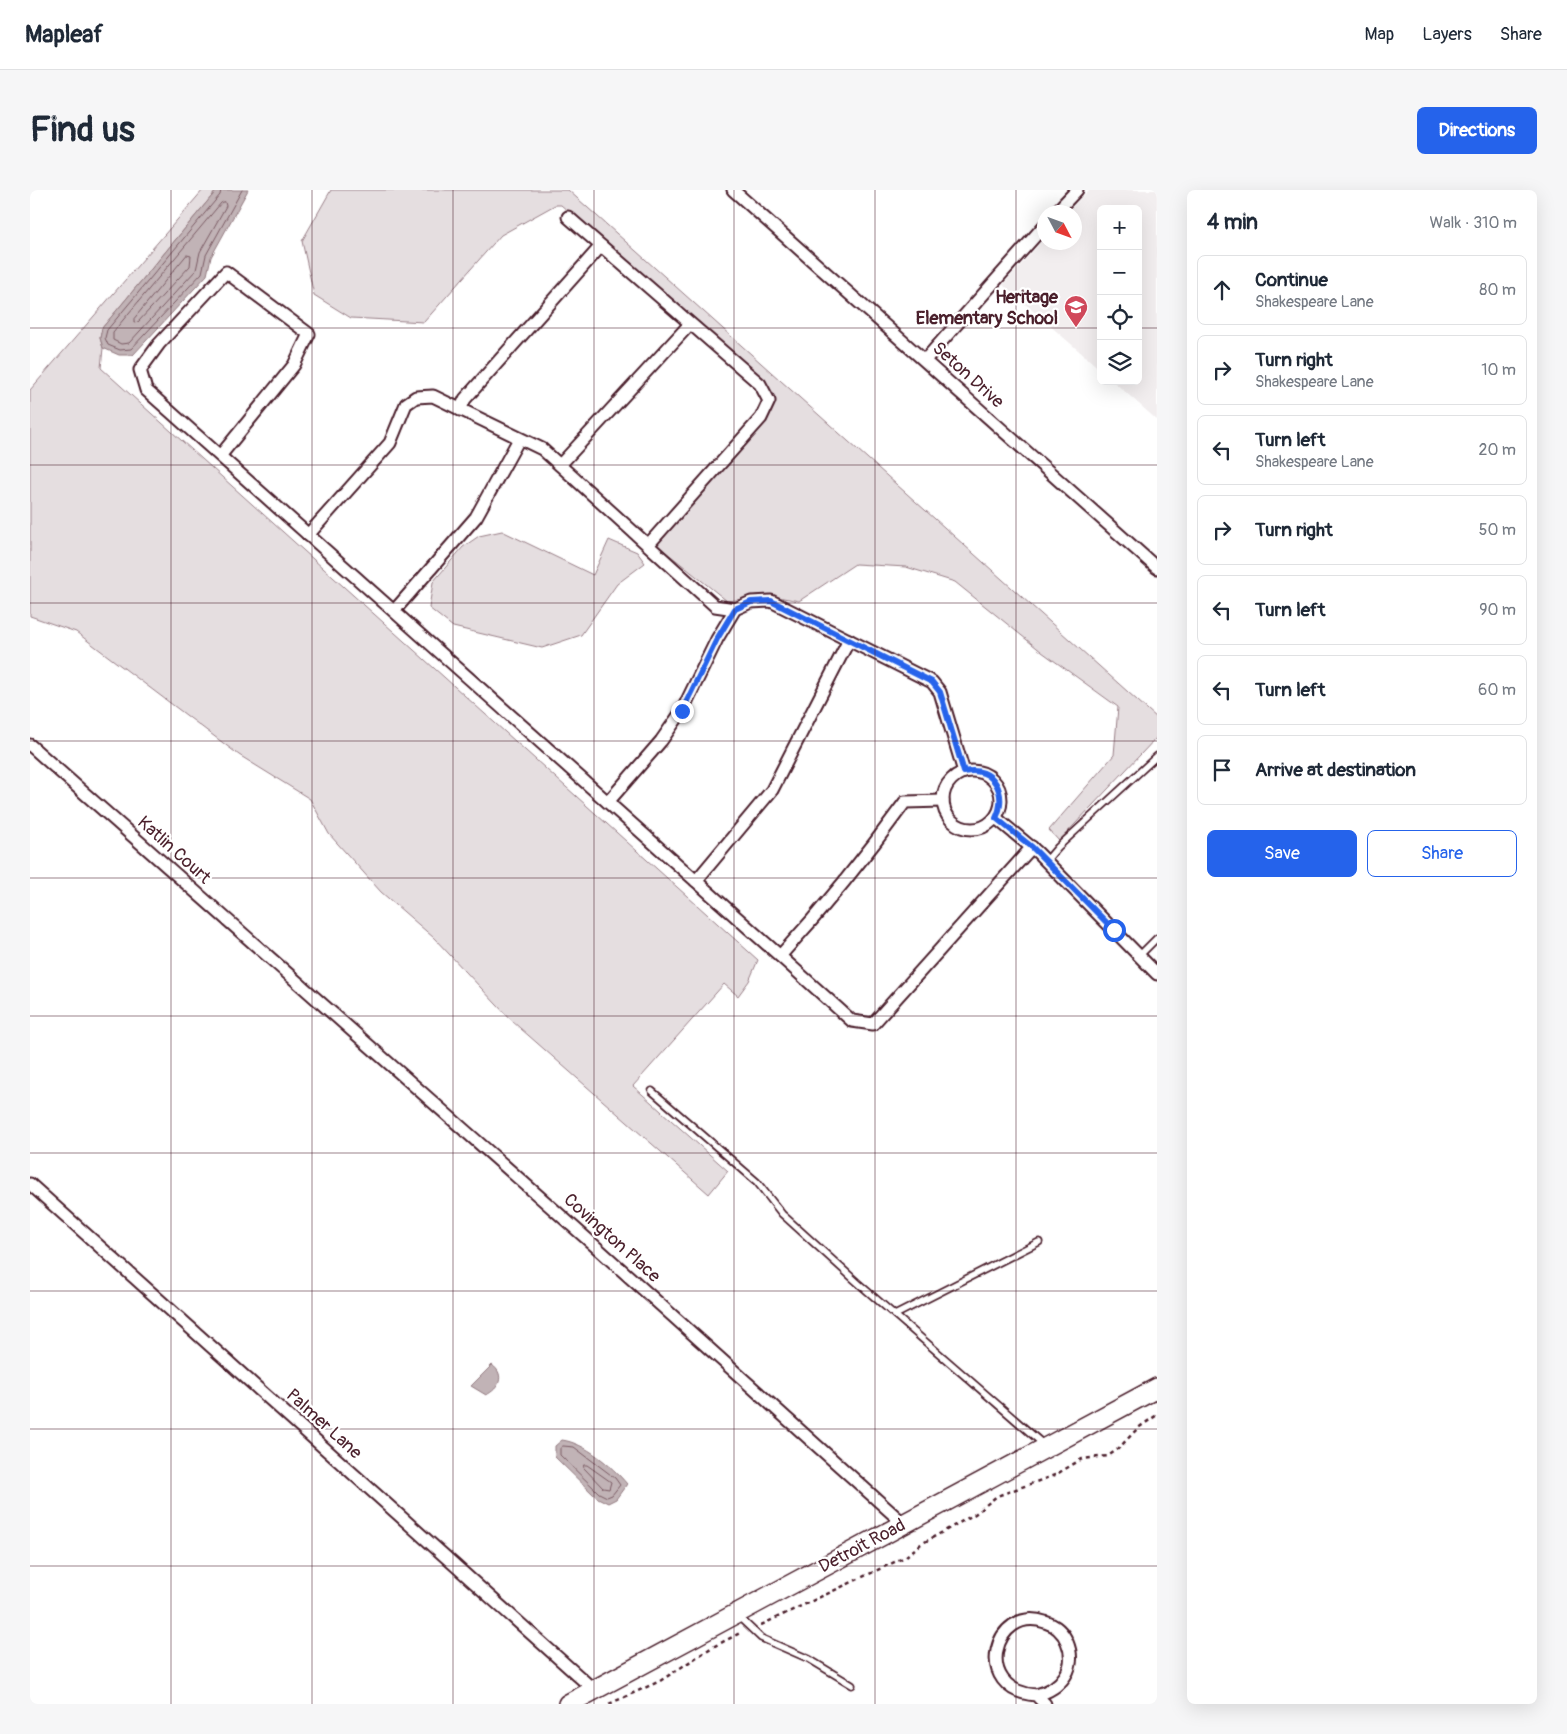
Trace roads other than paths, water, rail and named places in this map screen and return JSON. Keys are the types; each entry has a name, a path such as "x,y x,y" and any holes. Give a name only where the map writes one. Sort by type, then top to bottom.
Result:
{"main road":[{"name":"Detroit Road","path":"568,1704 1157,1388"}],"street":[{"name":"Seton Drive","path":"733,190 1157,568"},
{"path":"1063,205 1077,190"},
{"path":"568,217 760,384 769,401 761,418 648,545"},
{"path":"925,360 1037,234"},
{"path":"460,410 465,400 601,246"},
{"path":"220,456 294,365 309,334 226,272 159,344 140,370 146,390 852,1021 873,1024 1032,847"},
{"path":"560,465 690,324"},
{"path":"308,535 390,443 406,404 416,397 433,396 542,449 715,606 735,609 751,602 771,601 932,682 940,692 964,772"},
{"path":"394,611 476,517 519,439"},
{"path":"608,802 661,740 682,711 717,639 735,609"},
{"path":"696,881 772,790 849,640"},
{"name":"Katlin Court","path":"30,745 295,981"},
{"path":"975,771 984,773 995,783 1002,798 996,818 990,824 979,829 965,829 958,826 948,817 943,801 949,784 964,772 975,771"},
{"path":"780,956 834,896 869,852 904,802 943,801"},
{"path":"996,818 1032,847 1157,974"},
{"name":"Covington Place","path":"295,981 904,1524"},
{"name":"Palmer Lane","path":"30,1184 594,1690"},
{"path":"1036,1695 1051,1690 1064,1680 1069,1670 1070,1649 1060,1630 1051,1624 1030,1620 1010,1627 1000,1640 996,1655 1000,1676 1007,1684 1020,1692 1036,1695 1045,1704"}],"lane":[{"path":"1046,861 1058,847 1157,756"},
{"path":"1139,956 1157,938"},
{"path":"652,1091 757,1182 782,1214 1047,1447"},
{"path":"895,1315 1040,1242"},
{"path":"736,1614 762,1638 809,1659 852,1685"}],"water":[{"path":"217,190 248,190 211,257 207,275 133,355 119,355 103,348 100,338 102,328"},
{"path":"492,1365 499,1373 499,1382 486,1395 471,1386"},
{"path":"562,1440 589,1450 621,1477 627,1484 616,1499 608,1503 596,1497 555,1457 555,1446"}],"place":[{"name":"Heritage Elementary School","path":"1076,328"}]}
